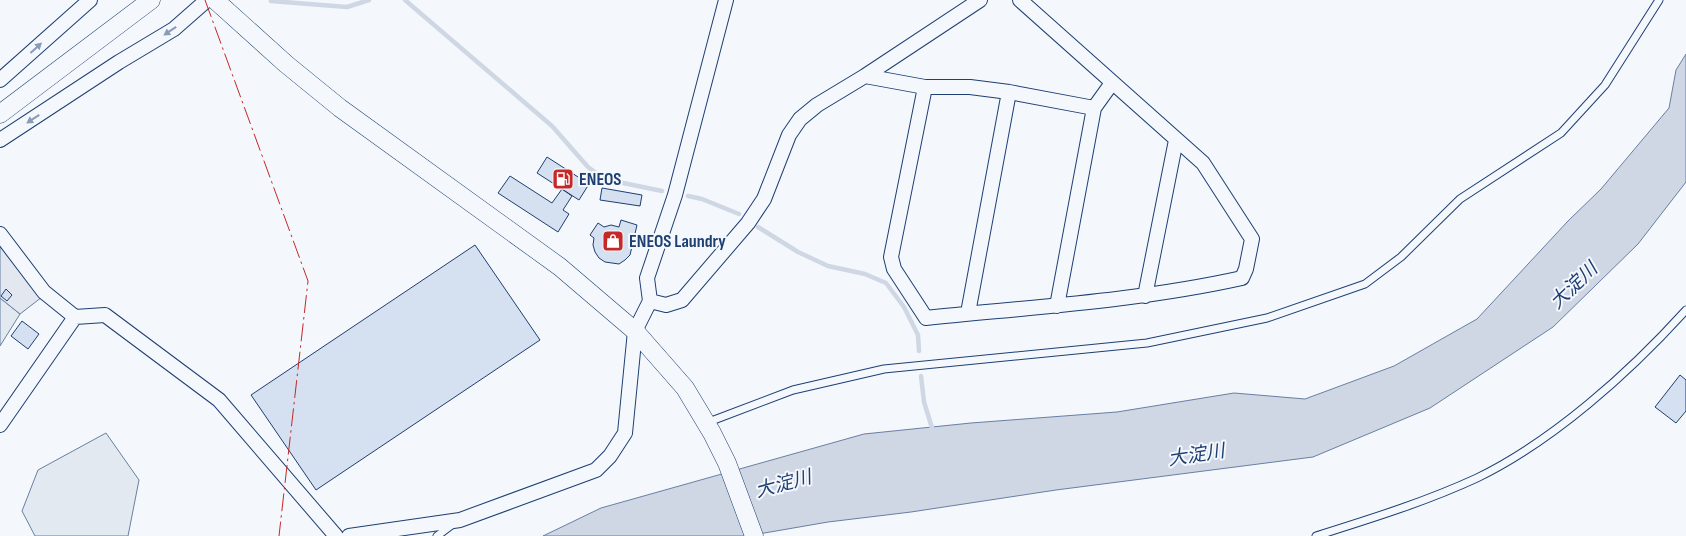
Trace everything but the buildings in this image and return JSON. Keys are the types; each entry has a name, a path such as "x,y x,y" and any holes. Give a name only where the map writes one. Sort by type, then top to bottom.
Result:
{"street":[{"path":"0,80 90,0"},
{"path":"0,114 151,0"},
{"path":"0,140 119,62 174,29 208,0"},
{"path":"215,0 286,64 340,108 560,267 635,332 685,388 709,428 727,463 754,536"},
{"path":"349,536 460,520 596,470 610,456 625,433 635,332 650,301 647,278 675,195 726,0"},
{"path":"650,301 666,305 682,300 748,224 764,199 789,136 800,119 817,105 865,76 980,0"},
{"path":"925,87 891,257 894,269 926,318 1145,296 1242,278 1246,269 1252,239 1203,163 1020,0"},
{"path":"865,76 925,87 970,87 1009,92 1094,108"},
{"path":"1057,306 1094,108 1112,83"},
{"path":"968,313 1009,92"},
{"path":"1145,296 1176,140"},
{"path":"0,234 44,292 75,317 105,315 219,400 336,536"},
{"path":"0,425 75,317"}],"lane":[{"path":"709,428 793,390 884,369 1147,342 1267,318 1365,284 1400,257 1460,199 1561,133 1605,84 1659,0"},
{"path":"1316,536 1404,508 1476,478 1525,451 1581,409 1618,378 1686,310"},
{"path":"437,536 460,520"}],"shaded area":[{"path":"0,246 42,297 20,314 0,298"},
{"path":"0,298 20,314 0,346"},
{"path":"106,433 139,480 128,536 35,536 22,511 38,470"}],"water":[{"name":"大淀川","path":"1686,54 1686,182 1638,244 1553,327 1430,408 1313,457 1056,490 911,512 828,522 747,536 543,536 601,508 864,434 971,423 1117,412 1234,393 1305,399 1394,366 1477,319 1568,221 1601,189 1669,108 1676,70"}],"waterway":[{"path":"271,1 347,7 369,0"},
{"path":"405,0 552,126 588,167 604,179 662,191"},
{"path":"688,196 702,199 739,214"},
{"path":"758,227 798,252 828,266 865,274 886,283 904,307 918,335 919,351"},
{"path":"921,376 924,402 933,431"}],"power":[{"path":"205,0 308,281 279,536"}],"place":[{"name":"ENEOS","path":"563,179"},
{"name":"ENEOS Laundry","path":"613,241"}]}
